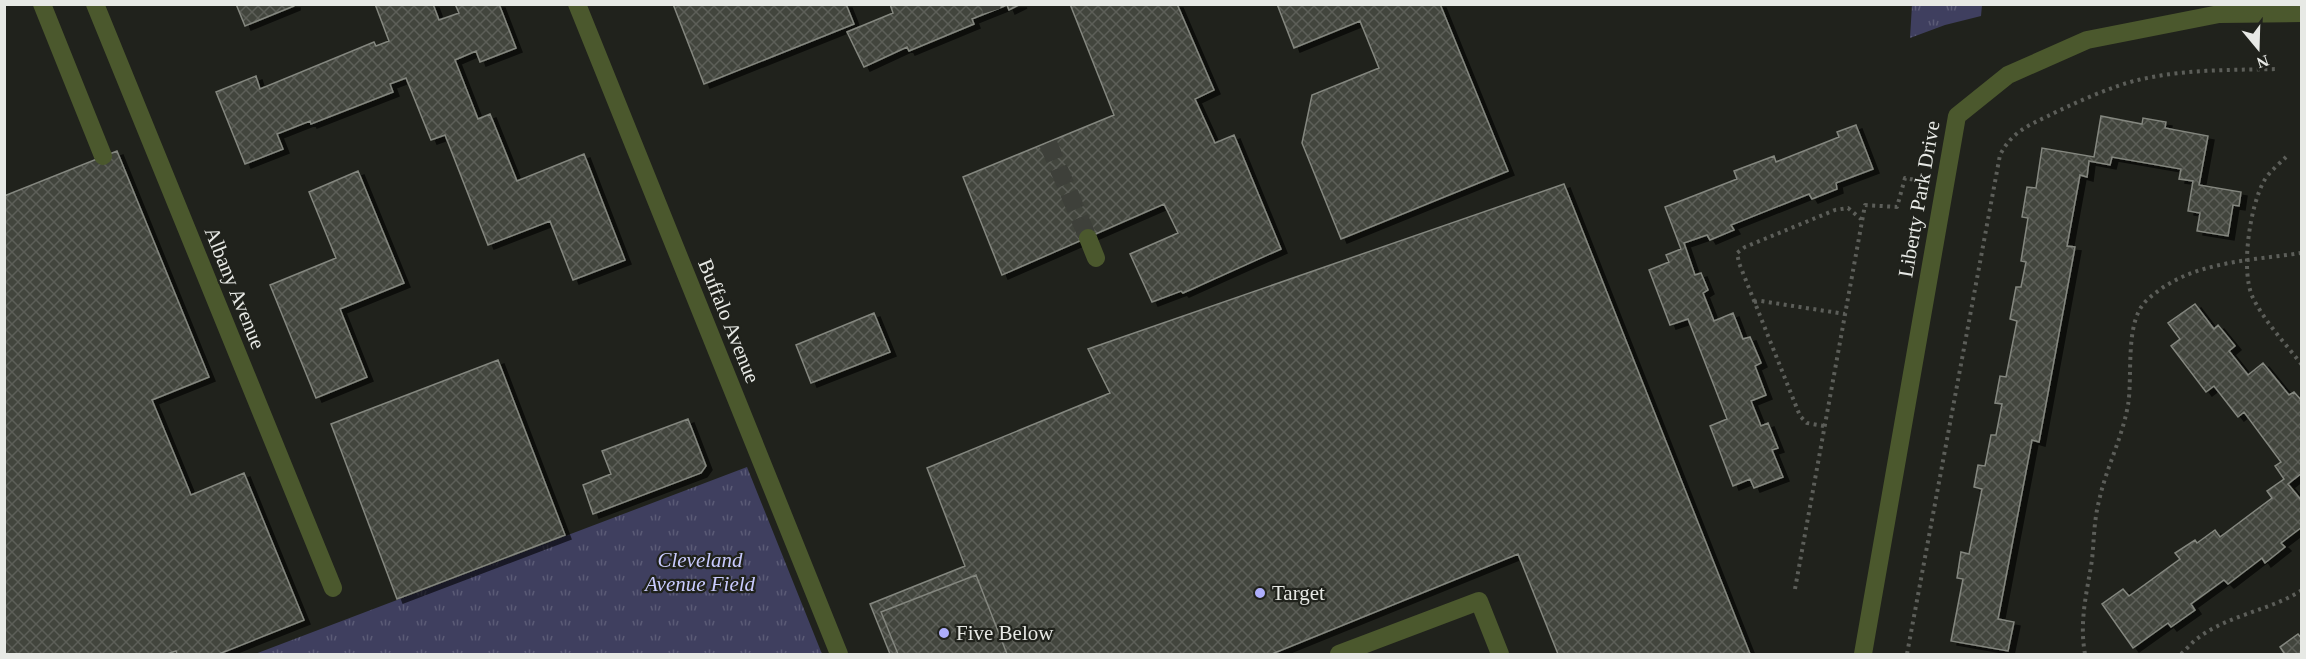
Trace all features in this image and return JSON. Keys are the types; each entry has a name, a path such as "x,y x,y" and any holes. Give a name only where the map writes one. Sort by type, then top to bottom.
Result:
{"street":[{"path":"42,4 103,156"},
{"name":"Albany Avenue","path":"95,4 333,588"},
{"name":"Buffalo Avenue","path":"577,4 839,654"},
{"name":"Liberty Park Drive","path":"1863,654 1957,116 2008,75 2087,40 2218,14 2301,13"},
{"path":"1088,237 1096,258"},
{"path":"1339,654 1479,601 1500,654"}],"path":[{"path":"1907,654 1982,247 2000,155 2007,141 2025,128 2064,108 2137,80 2201,71 2279,69"},
{"path":"2286,157 2265,180 2254,208 2246,261 2252,296 2301,365"},
{"path":"1795,589 1865,204 1897,207 1905,178 1944,184"},
{"path":"1824,426 1807,423 1800,416 1754,302 1737,253 1745,247 1835,210 1848,208 1862,220"},
{"path":"2085,654 2083,615 2098,501 2124,427 2129,398 2136,317 2145,302 2180,278 2206,267 2301,253"},
{"path":"1754,302 1761,301 1845,314"},
{"path":"2181,654 2198,638 2223,624 2281,603 2301,590"}],"green space":[{"path":"1912,4 1982,5 1981,16 1945,25 1910,38"},
{"name":"Cleveland Avenue Field","path":"747,467 822,654 255,654"}],"building":[{"path":"236,4 294,4 294,6 245,26"},
{"path":"375,4 433,4 439,20 459,13 455,4 499,4 516,48 480,62 476,51 455,60 478,119 490,114 517,181 584,154 625,260 573,280 550,221 488,245 445,135 431,140 406,78 390,84 393,92 311,124 310,121 277,134 283,149 245,164 216,92 256,76 260,89 374,42 376,46 389,41"},
{"path":"673,4 846,4 854,24 704,84"},
{"path":"890,4 1021,4 1009,10 1007,5 972,19 974,24 909,51 907,47 864,67 847,32 893,13"},
{"path":"1070,4 1177,4 1214,90 1195,99 1215,143 1234,135 1281,249 1183,293 1181,291 1152,302 1130,254 1178,233 1164,204 1002,275 963,177 1114,115"},
{"path":"1277,4 1440,4 1508,171 1341,239 1302,143 1312,95 1379,68 1360,21 1294,48"},
{"path":"2101,116 2142,124 2143,118 2166,122 2165,128 2208,136 2199,185 2241,192 2239,206 2233,205 2228,236 2197,231 2200,213 2188,211 2193,181 2179,179 2181,169 2112,157 2110,165 2089,161 2087,177 2080,175 2067,246 2075,247 2039,442 2032,440 1998,619 2014,622 2008,651 1951,641 1963,579 1957,578 1961,552 1969,554 1982,489 1974,487 1978,465 1985,466 1991,435 1996,435 2002,404 1995,403 2000,376 2006,377 2017,321 2010,319 2016,287 2021,287 2026,262 2021,261 2028,218 2022,217 2027,187 2036,188 2042,148 2094,157"},
{"path":"1856,125 1873,169 1836,183 1837,189 1812,199 1809,194 1731,225 1734,230 1710,240 1707,235 1684,243 1695,275 1701,273 1708,290 1703,293 1714,321 1733,313 1743,339 1750,337 1761,363 1755,366 1766,395 1751,401 1761,426 1768,423 1778,448 1772,450 1783,477 1754,488 1750,479 1733,486 1710,426 1727,419 1688,319 1670,325 1649,270 1669,262 1666,255 1681,249 1665,207 1737,179 1734,171 1774,156 1776,162 1839,137 1837,132"},
{"path":"117,151 209,377 152,400 191,495 244,473 304,620 219,654 177,654 176,651 167,654 4,654 4,196"},
{"path":"358,171 404,283 340,309 367,377 316,398 270,285 336,258 309,192"},
{"path":"1564,184 1750,654 1558,654 1518,554 1272,654 890,654 870,604 965,566 927,468 1110,393 1088,349"},
{"path":"2195,304 2214,329 2218,325 2235,346 2229,351 2248,375 2263,363 2289,395 2294,392 2302,401 2302,473 2288,484 2302,501 2302,527 2281,543 2285,547 2265,563 2262,558 2228,584 2224,580 2191,604 2195,610 2171,627 2168,623 2133,648 2102,604 2123,589 2129,596 2180,559 2175,553 2195,540 2197,543 2215,530 2220,537 2272,498 2267,491 2284,479 2275,466 2281,462 2244,412 2238,417 2214,386 2206,392 2171,346 2180,339 2168,323"},
{"path":"874,313 890,352 811,383 796,345"},
{"path":"498,360 565,535 397,599 331,424"},
{"path":"688,419 706,466 701,473 593,514 583,485 611,474 602,451"},
{"name":"Five Below","path":"976,575 1007,654 898,654 881,612"},
{"path":"2298,634 2302,639 2302,654 2282,654 2284,653 2280,647"}],"tunnel":[{"path":"990,4 992,11"},
{"path":"1048,143 1088,238"}],"place":[{"name":"Target","path":"1260,593"},
{"name":"Five Below","path":"944,633"}]}
